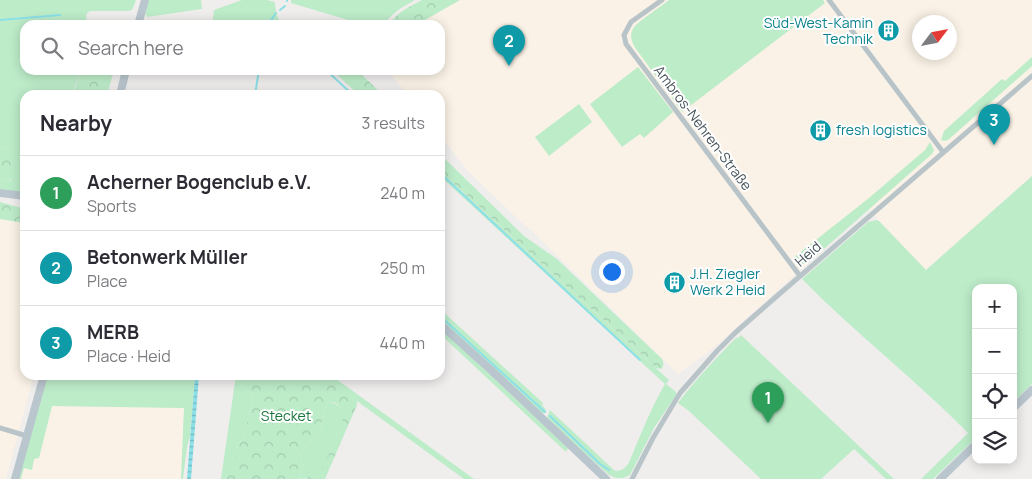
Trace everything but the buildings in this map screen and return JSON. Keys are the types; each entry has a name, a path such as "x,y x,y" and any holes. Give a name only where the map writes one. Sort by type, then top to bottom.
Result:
{"street":[{"path":"139,20 145,0"},
{"name":"Ambros-Nehren-Straße","path":"662,0 631,22 624,35 626,44 800,276"},
{"path":"829,0 943,152"},
{"path":"121,90 125,75"},
{"name":"Heid","path":"632,479 662,422 680,393 716,351 1032,76"},
{"path":"0,193 20,195"},
{"path":"445,329 606,479"},
{"path":"15,479 43,380"},
{"path":"1017,404 1032,390"},
{"path":"0,428 27,436"},
{"path":"940,479 972,448"}],"shaded area":[{"path":"460,0 1032,0 1032,176 926,270 869,209 711,350 678,374 467,170 445,141 445,90 404,90 391,75 445,75 445,20 425,20"},
{"path":"0,219 20,222 20,380 33,380 6,479 0,479"},
{"path":"49,406 184,408 181,479 21,479 24,466"}],"green space":[{"path":"0,0 136,0 132,10 90,11 87,13 87,20 20,20 20,75 79,75 74,90 20,90 20,192 0,189 0,180 11,181 9,150 0,147"},
{"path":"148,0 201,0 202,9 147,17 145,12"},
{"path":"242,0 267,0 275,2 279,20 213,20 214,10"},
{"path":"291,0 415,0 401,8 388,20 348,20 291,3"},
{"path":"422,0 460,0 425,20 392,20"},
{"path":"669,0 823,0 825,3 682,112 636,49 631,37 633,28 640,21"},
{"path":"1032,57 1032,66 948,140 941,140 944,131 1002,79 1005,81"},
{"path":"638,67 673,112 644,138 640,134 622,147 590,104"},
{"path":"79,75 113,75 108,90 75,90"},
{"path":"337,75 362,75 378,90 354,90"},
{"path":"579,104 592,122 549,156 535,137"},
{"path":"930,142 934,150 932,154 808,263 799,264 793,258 869,198 925,150"},
{"path":"0,147 9,150 13,158 10,181 0,180"},
{"path":"445,159 524,236 557,259 662,359 663,367 661,369 656,368 445,176"},
{"path":"445,176 669,380 666,384 676,392 676,395 654,428 630,475 616,478 609,475 547,418 550,410 615,471 620,470 629,462 665,384 445,181"},
{"path":"1032,176 1032,384 1017,398 1017,284 972,284 972,442 933,479 921,479 968,433 802,279 868,222 876,220 926,270"},
{"path":"0,202 20,208 20,222 0,219"},
{"path":"445,314 543,403 542,405 546,410 545,413 541,413 445,324"},
{"path":"445,334 568,448 566,452 445,339"},
{"path":"741,335 894,479 886,479 854,449 821,479 761,479 689,411 678,403 713,361"},
{"path":"46,380 195,380 190,436 183,479 181,479 184,408 52,406 39,458 34,459 32,470 24,468 21,479 18,479"},
{"path":"235,380 239,380 251,394 252,405 243,438 237,448 238,466 225,477 226,479 221,479"},
{"name":"Stecket","path":"239,380 337,380 357,394 357,405 325,479 305,479 322,469 339,432 343,420 340,409 333,402 328,402 323,412 321,429 300,454 303,467 299,479 225,478 228,471 236,469 238,466 235,456 243,438 252,405 251,394"},
{"path":"357,394 474,479 464,479 357,401"},
{"path":"328,402 337,405 341,411 343,421 341,428 322,469 310,477 299,479 303,467 300,454 321,429 323,412"}],"water":[{"path":"195,380 199,380 191,479 187,479"}],"waterway":[{"path":"280,10 285,6"},
{"path":"272,20 276,13"},
{"path":"0,20 60,15"},
{"path":"256,90 258,75"},
{"path":"331,75 348,90"},
{"path":"445,178 640,360"},
{"path":"445,321 545,412"},
{"path":"550,416 600,464 609,470"}],"place":[{"name":"Süd-West-Kamin Technik","path":"889,31"},
{"name":"Betonwerk Müller","path":"509,66"},
{"name":"fresh logistics","path":"820,130"},
{"name":"MERB","path":"994,145"},
{"name":"J.H. Ziegler Werk 2 Heid","path":"674,282"},
{"name":"Acherner Bogenclub e.V.","path":"768,423"}]}
